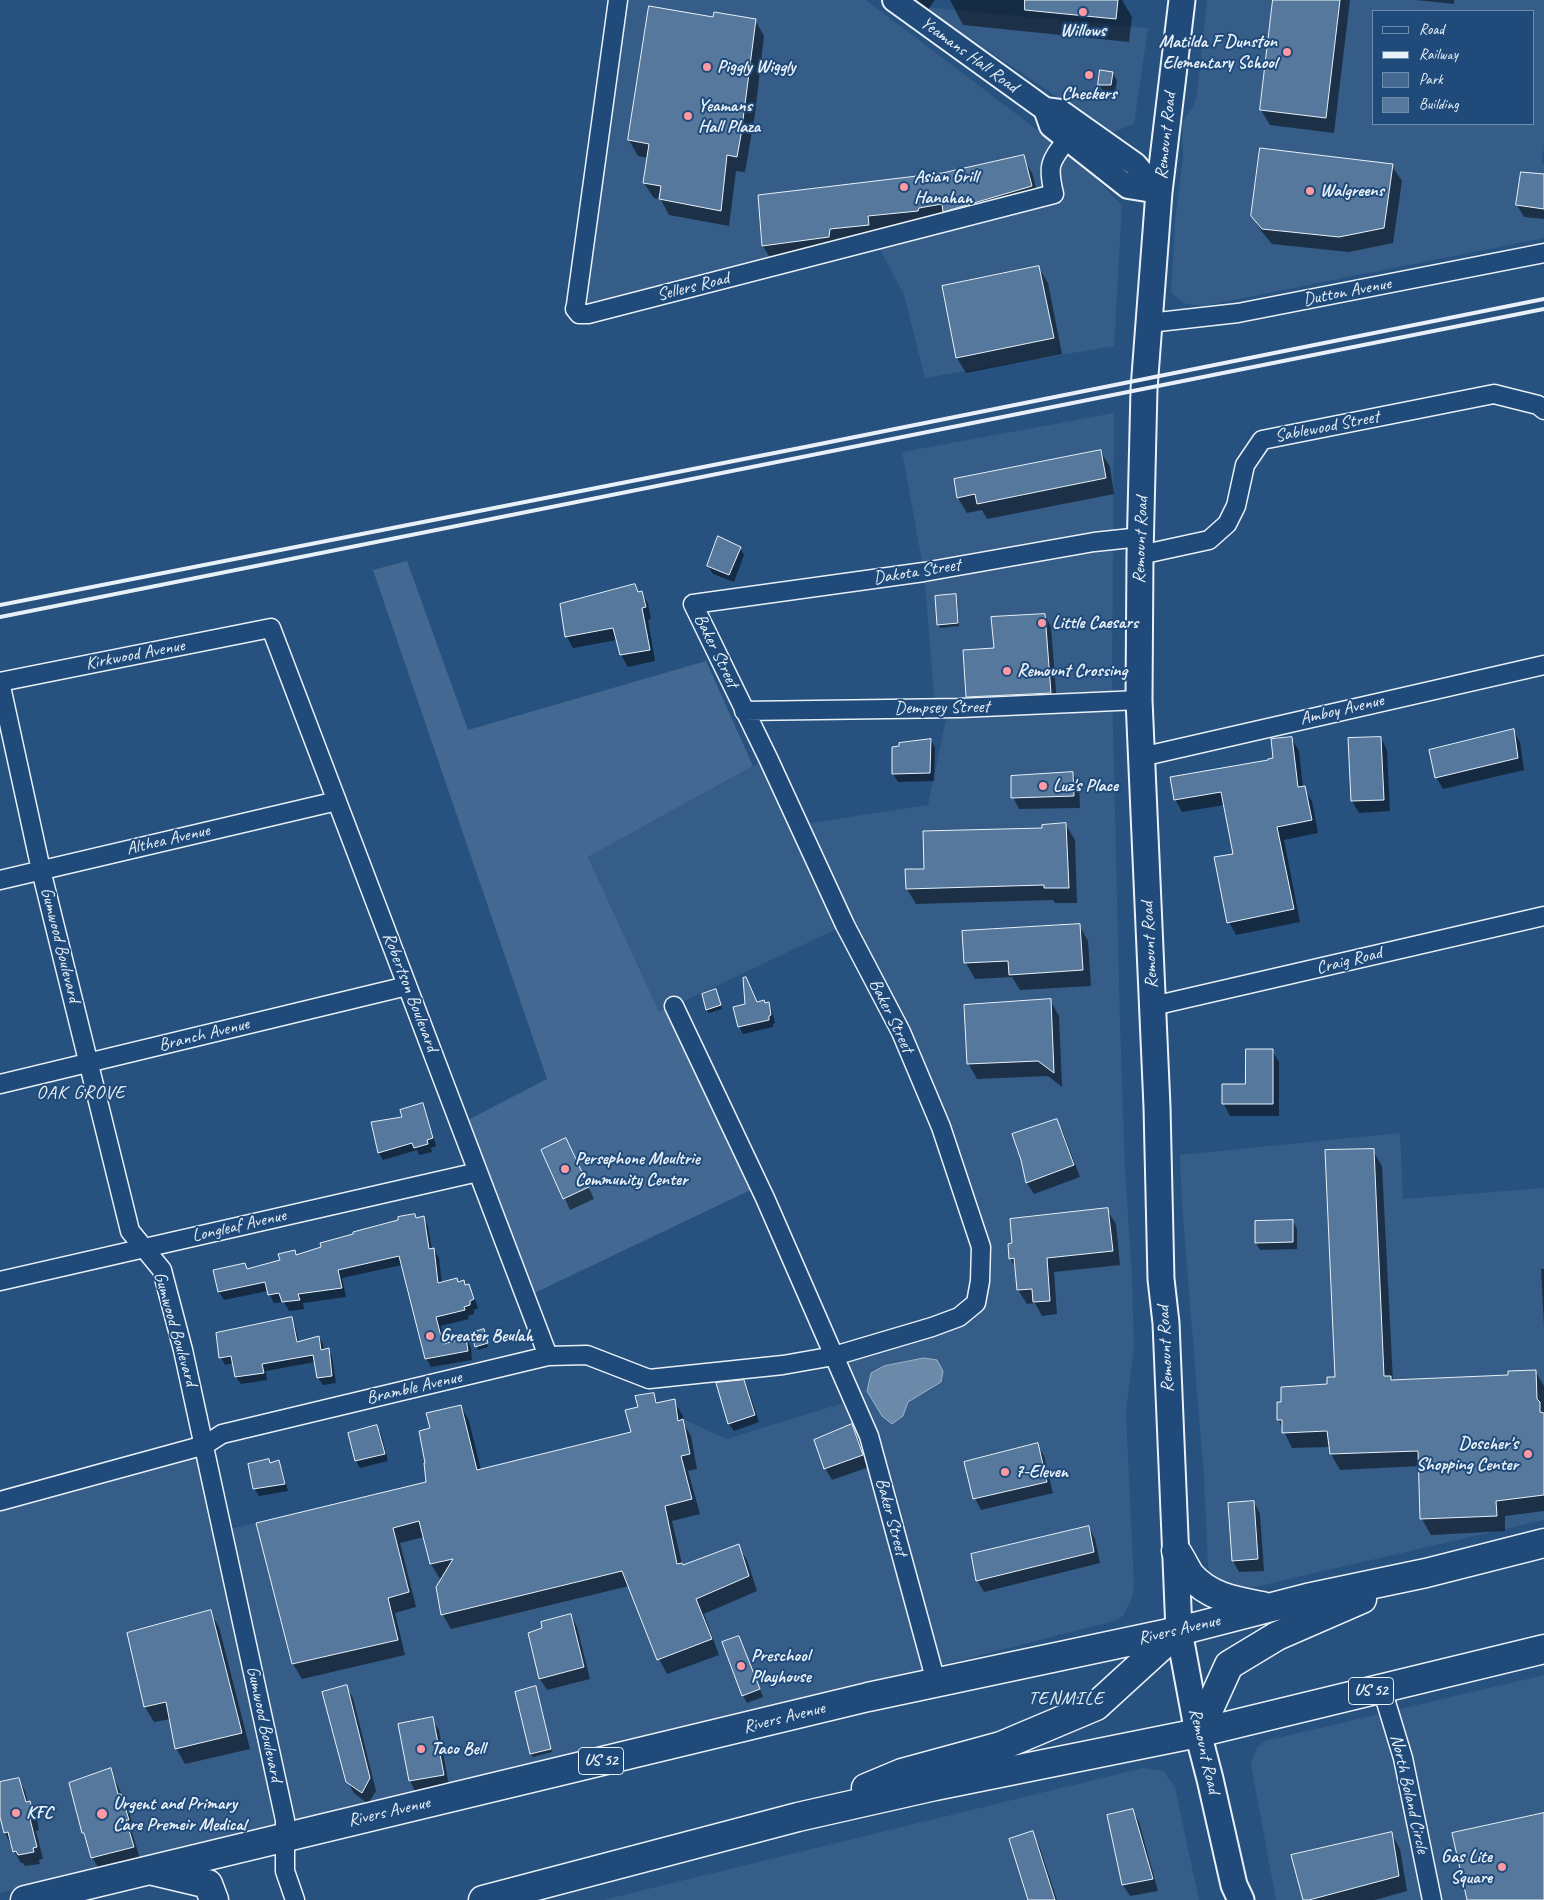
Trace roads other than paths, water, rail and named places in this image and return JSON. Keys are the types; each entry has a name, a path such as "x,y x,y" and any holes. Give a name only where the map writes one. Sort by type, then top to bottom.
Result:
{"main road":[{"name":"Remount Road","path":"1182,0 1159,192 1144,389 1139,700 1153,1006 1161,1279 1166,1323 1179,1631 1198,1733 1236,1895"},
{"name":"Rivers Avenue","path":"25,1900 936,1682 1179,1631 1426,1573 1544,1543"},
{"path":"1176,1550 1190,1574 1202,1586 1225,1599 1271,1608"},
{"path":"1198,1733 1229,1665 1277,1636 1426,1573"},
{"path":"798,1817 902,1773 1001,1746 1096,1706 1179,1631"},
{"name":"US 52","path":"483,1900 798,1817 935,1786 1198,1733 1544,1649"},
{"path":"148,1870 208,1884 214,1900"}],"street":[{"name":"Sellers Road","path":"618,0 575,309 579,314 597,312 1054,194 1050,164 1068,138"},
{"name":"Yeamans Hall Road","path":"894,0 1044,110 1051,126 1128,187 1159,192"},
{"name":"Yeamans Hall Road","path":"1044,110 1060,111 1135,164 1159,192"},
{"name":"Dutton Avenue","path":"1149,323 1238,313 1544,253"},
{"name":"Sablewood Street","path":"1140,546 1209,540 1227,524 1236,506 1245,465 1262,440 1494,394 1538,405 1544,410"},
{"name":"Dakota Street","path":"693,604 924,572 1094,542 1140,546"},
{"name":"Baker Street","path":"693,604 768,758 845,925 901,1032 941,1127 981,1247 980,1281 976,1302 959,1317 834,1356"},
{"name":"Kirkwood Avenue","path":"0,682 271,628"},
{"name":"Robertson Boulevard","path":"271,628 548,1356"},
{"name":"Amboy Avenue","path":"1141,757 1544,665"},
{"name":"Gumwood Boulevard","path":"0,682 41,870 90,1062 130,1232 162,1270 183,1350 285,1820 285,1871 295,1900"},
{"name":"Dempsey Street","path":"744,711 960,708 1139,700"},
{"name":"Althea Avenue","path":"0,880 337,801"},
{"name":"Craig Road","path":"1153,1006 1544,916"},
{"name":"Branch Avenue","path":"0,1084 407,986"},
{"name":"Baker Street","path":"674,1006 765,1198 869,1436 936,1682"},
{"name":"Longleaf Avenue","path":"0,1281 478,1172"},
{"name":"Bramble Avenue","path":"0,1500 204,1445 222,1434 548,1356 587,1355 649,1379 783,1365 834,1356"},
{"name":"North Boland Circle","path":"1382,1689 1403,1758 1432,1900"}],"railway":[{"path":"0,605 805,447 1544,299"},
{"path":"0,617 1544,309"}],"place":[{"name":"Willows","path":"1083,12"},
{"name":"Matilda F Dunston Elementary School","path":"1287,52"},
{"name":"Piggly Wiggly","path":"707,67"},
{"name":"Checkers","path":"1089,75"},
{"name":"Yeamans Hall Plaza","path":"688,116"},
{"name":"Asian Grill Hanahan","path":"904,187"},
{"name":"Walgreens","path":"1310,191"},
{"name":"Little Caesars","path":"1042,623"},
{"name":"Remount Crossing","path":"1007,671"},
{"name":"Luz's Place","path":"1043,786"},
{"name":"Persephone Moultrie Community Center","path":"565,1169"},
{"name":"Greater Beulah","path":"430,1336"},
{"name":"Doscher's Shopping Center","path":"1528,1454"},
{"name":"7-Eleven","path":"1005,1472"},
{"name":"Preschool Playhouse","path":"741,1666"},
{"name":"Taco Bell","path":"421,1749"},
{"name":"KFC","path":"16,1813"},
{"name":"Urgent and Primary Care Premeir Medical","path":"102,1814"},
{"name":"Gas Lite Square","path":"1502,1867"}],"district":[{"name":"OAK GROVE","path":"81,1093"},
{"name":"TENMILE","path":"1066,1699"}]}
